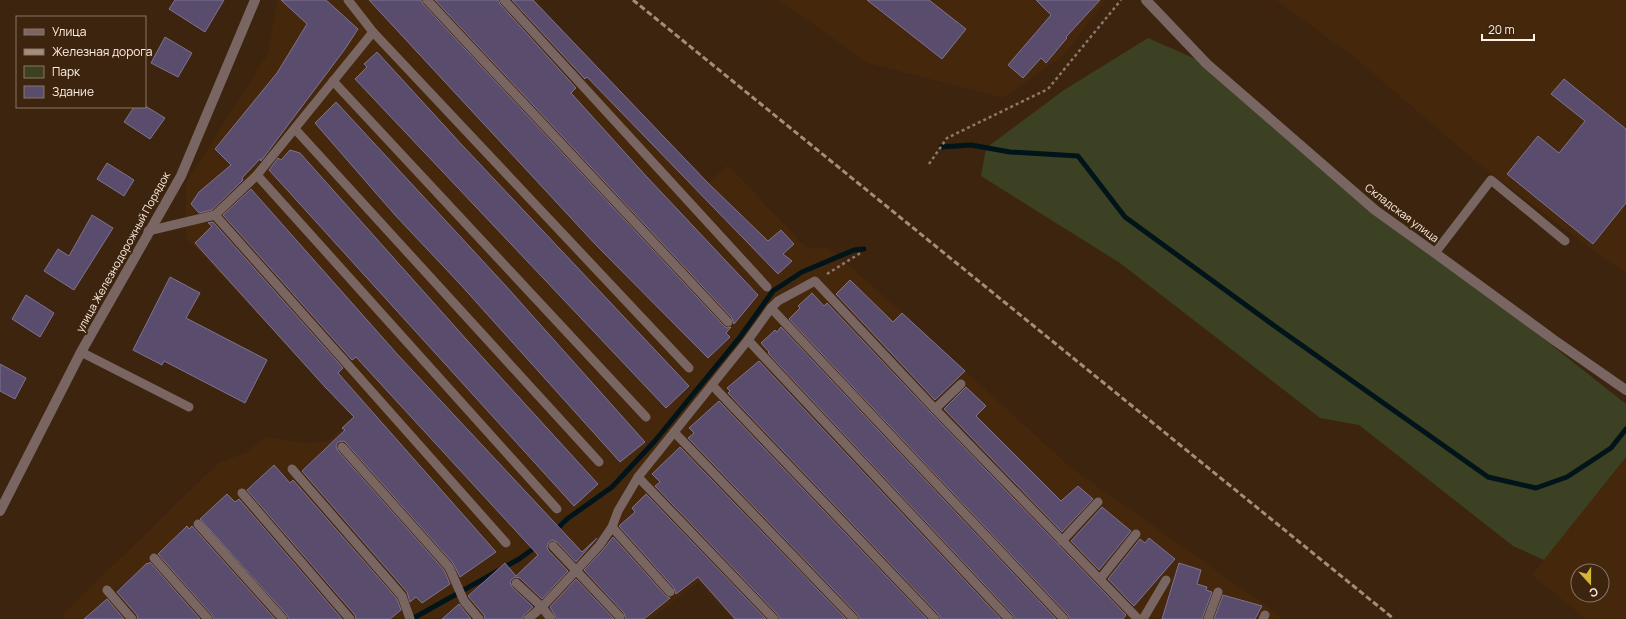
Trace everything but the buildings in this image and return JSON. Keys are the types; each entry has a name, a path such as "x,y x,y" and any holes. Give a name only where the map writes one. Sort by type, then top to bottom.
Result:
{"street":[{"name":"улица Железнодорожный Порядок","path":"0,511 81,352 148,231 181,176 255,0"},
{"name":"Складская улица","path":"1146,0 1213,69 1375,210 1436,252 1554,340 1626,390"}],"lane":[{"path":"348,0 373,32 689,368"},
{"path":"427,0 728,322"},
{"path":"504,0 767,287"},
{"path":"148,231 215,215 257,175 373,32"},
{"path":"333,81 646,416"},
{"path":"295,129 599,462"},
{"path":"257,175 557,509"},
{"path":"1436,252 1490,180 1565,241"},
{"path":"215,215 506,543"},
{"path":"528,619 542,607 598,546 612,527 618,511 638,477 748,340 771,308 778,301 815,281 935,410 1138,619"},
{"path":"771,308 1064,619"},
{"path":"748,340 1009,619"},
{"path":"81,352 189,407"},
{"path":"935,410 961,384"},
{"path":"712,385 935,619"},
{"path":"674,432 854,619"},
{"path":"342,447 449,567 464,601 479,619"},
{"path":"292,469 402,596 410,619"},
{"path":"638,477 774,619"},
{"path":"242,493 350,619"},
{"path":"1062,541 1098,502"},
{"path":"198,524 283,619"},
{"path":"612,527 670,592"},
{"path":"1100,579 1136,534"},
{"path":"553,546 620,617"},
{"path":"154,558 208,619"},
{"path":"1143,619 1166,580"},
{"path":"516,583 542,607 551,619"},
{"path":"107,590 132,619"},
{"path":"1208,619 1218,592"}],"path":[{"path":"930,164 947,138 1048,89 1121,0"},
{"path":"815,281 862,252"}],"shaded area":[{"path":"277,0 540,0 537,4 708,183 728,165 806,247 829,248 886,298 1070,467 1283,619 732,619 699,582 651,619 62,619 64,613 218,463 245,453 266,437 306,443 329,441 354,417 186,238 186,183 268,53"},
{"path":"778,0 1106,0 1063,56 1003,98 868,63"},
{"path":"1276,0 1626,0 1626,273 1603,258 1476,162 1355,58"},
{"path":"1626,457 1626,619 1586,619 1532,575"}],"green space":[{"path":"1148,38 1207,64 1375,210 1435,253 1626,404 1626,457 1544,560 1513,546 1359,425 1320,418 1120,263 981,176 986,148 1064,90"}],"waterway":[{"path":"941,147 971,145 1010,152 1078,156 1125,217 1276,327 1488,477 1536,488 1567,477 1611,448 1626,429"},
{"path":"554,532 567,519 612,487 654,442 740,337 773,291 802,272 854,250 864,249"},
{"path":"412,619 519,559 537,546"}],"railway":[{"path":"633,0 1394,619"}]}
